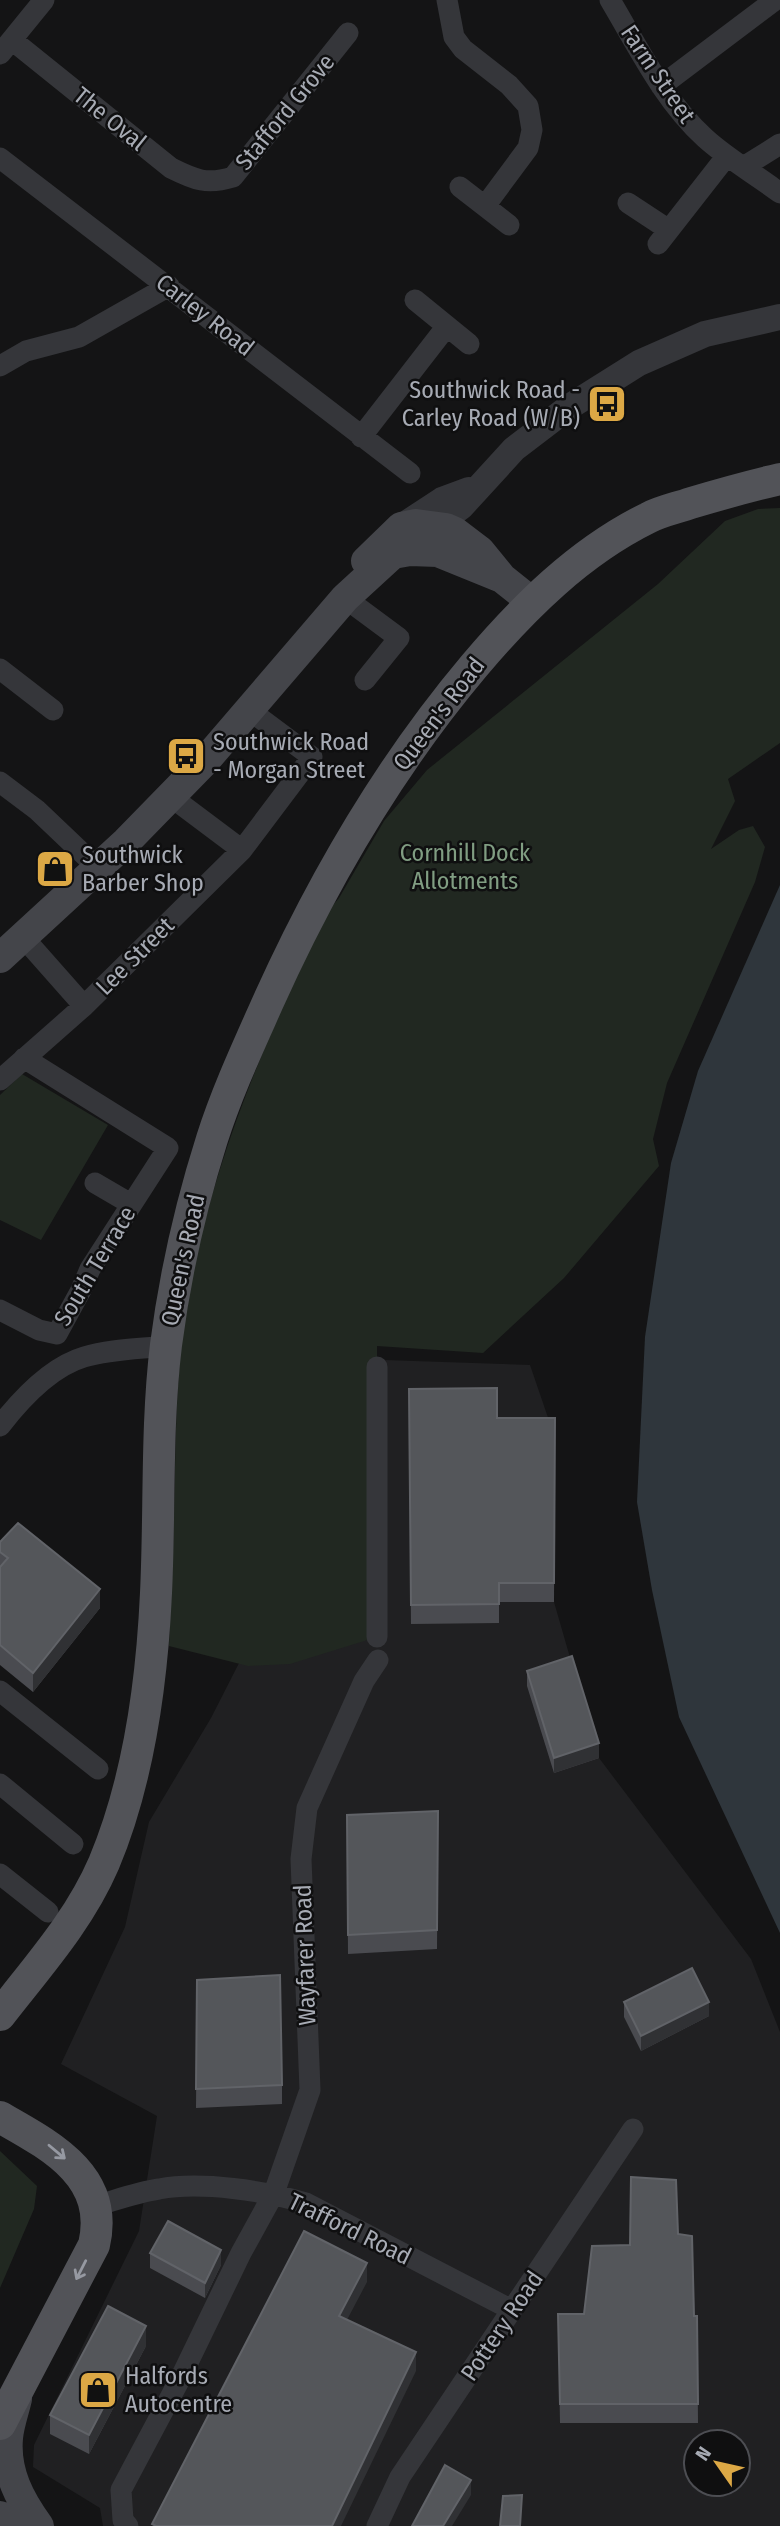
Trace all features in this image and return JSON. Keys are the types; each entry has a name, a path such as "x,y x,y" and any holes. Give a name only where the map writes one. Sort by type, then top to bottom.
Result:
{"main road":[{"name":"Queen's Road","path":"0,2015 12,1991 62,1937 77,1915 103,1864 124,1803 149,1679 156,1596 160,1440 166,1346 189,1218 213,1136 242,1060 299,934 360,826 408,750 451,693 532,602 611,539 652,515 780,479"},
{"path":"0,958 98,868 206,760 345,598 416,524 454,532 480,551 502,578 532,602"},
{"path":"397,541 410,551 438,552 502,578"},
{"path":"0,2117 50,2146 75,2168 87,2186 99,2226 94,2245 0,2424"},
{"path":"20,2389 8,2439 12,2481 20,2501 39,2526"},
{"path":"0,2516 20,2526"}],"street":[{"path":"447,0 454,37 463,49 509,85 528,106 532,130 528,148 485,206"},
{"name":"Farm Street","path":"610,0 661,86 694,127 780,193"},
{"path":"661,86 775,0"},
{"path":"6,47 40,1"},
{"name":"Stafford Grove","path":"216,182 233,177 348,33"},
{"name":"The Oval","path":"6,47 171,169 195,180 216,182"},
{"path":"628,203 664,237 735,161 780,144"},
{"name":"Carley Road","path":"0,158 410,473"},
{"path":"460,187 509,225"},
{"path":"0,366 26,351 79,337 169,286"},
{"path":"415,300 469,344"},
{"path":"437,527 461,507 514,449 569,407 639,363 705,334 780,317"},
{"path":"361,437 447,326"},
{"path":"397,541 442,500 481,485"},
{"path":"345,598 399,638 365,680"},
{"path":"0,669 53,710"},
{"name":"Lee Street","path":"0,1080 84,1006 242,850 312,757 249,710"},
{"path":"0,782 37,810 98,868"},
{"path":"170,796 242,850"},
{"path":"23,937 84,1006"},
{"name":"South Terrace","path":"0,1310 38,1330 57,1334 90,1269 168,1148 24,1058"},
{"path":"95,1183 131,1204"},
{"path":"0,1426 18,1403 50,1375 81,1358 109,1351 166,1346"},
{"path":"377,1367 377,1637"},
{"name":"Wayfarer Road","path":"128,2526 123,2520 121,2490 274,2193 310,2091 301,1859 307,1808 364,1681 378,1660"},
{"path":"0,1691 98,1769"},
{"path":"0,1784 73,1843"},
{"path":"0,1874 47,1912"},
{"name":"Pottery Road","path":"377,2526 400,2477 633,2129"},
{"name":"Trafford Road","path":"95,2206 160,2188 202,2187 274,2193 306,2203 512,2310"}],"shaded area":[{"path":"780,885 780,1933 679,1717 652,1590 637,1502 645,1337 671,1163 698,1071"},
{"path":"325,1358 530,1365 555,1438 554,1602 599,1758 751,1959 780,2032 780,2526 103,2526 100,2508 33,2467 34,2445 139,2231 157,2116 61,2064 125,1927 149,1822 211,1718 284,1575"}],"green space":[{"name":"Cornhill Dock Allotments","path":"780,508 780,743 728,779 735,801 711,849 739,830 753,826 765,847 755,882 667,1083 653,1139 659,1166 564,1278 483,1353 377,1346 377,1637 290,1664 248,1666 169,1646 177,1397 182,1337 192,1277 216,1183 248,1090 286,999 328,911 339,898 384,821 427,770 658,584 725,521 758,509"},
{"path":"22,1074 108,1125 41,1240 0,1220 0,1095"},
{"path":"0,2151 37,2186 34,2209 0,2288"}],"building":[{"path":"497,1388 497,1418 555,1418 554,1583 499,1583 499,1604 411,1605 409,1389"},
{"path":"18,1523 100,1589 33,1673 0,1645 0,1567 8,1558 0,1552 0,1542"},
{"path":"572,1656 599,1743 554,1758 527,1671"},
{"path":"438,1811 437,1930 348,1935 347,1815"},
{"path":"692,1968 709,2002 641,2036 624,2002"},
{"path":"280,1975 282,2085 196,2089 197,1980"},
{"path":"631,2177 676,2180 678,2234 692,2236 694,2316 697,2316 698,2404 560,2404 558,2314 584,2314 592,2246 630,2245"},
{"path":"168,2221 221,2250 205,2283 150,2253"},
{"path":"304,2231 367,2263 339,2316 416,2352 332,2526 152,2524"},
{"name":"Halfords Autocentre","path":"108,2306 146,2326 89,2435 50,2415"},
{"path":"445,2465 471,2480 443,2526 412,2526"},
{"path":"522,2495 520,2526 500,2526 503,2496"}],"place":[{"name":"Southwick Road - Carley Road (W/B)","path":"607,404"},
{"name":"Southwick Road - Morgan Street","path":"186,756"},
{"name":"Southwick Barber Shop","path":"55,869"},
{"name":"Halfords Autocentre","path":"98,2390"}]}
